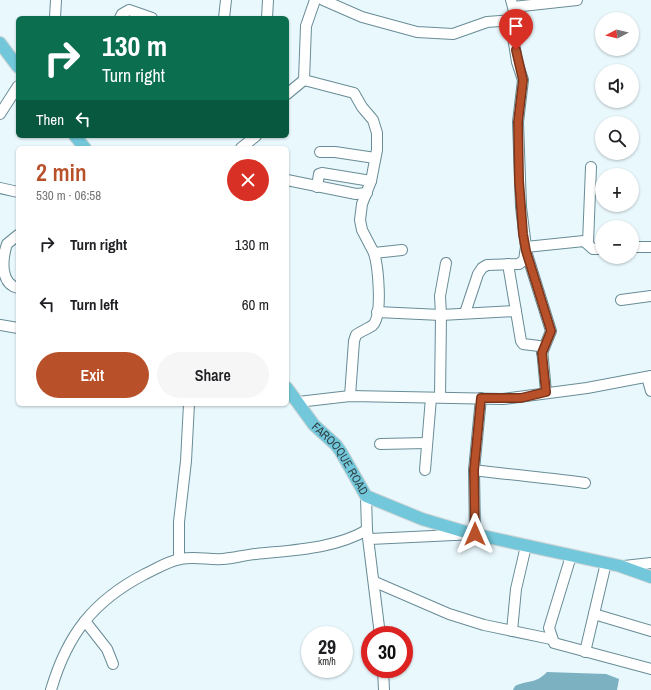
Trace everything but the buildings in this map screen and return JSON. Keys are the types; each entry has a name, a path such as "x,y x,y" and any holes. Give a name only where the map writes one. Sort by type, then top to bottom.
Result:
{"main road":[{"path":"0,43 16,64"},
{"path":"77,138 83,146"},
{"name":"FAROOQUE ROAD","path":"289,391 314,425 341,452 366,496"},
{"path":"366,496 422,518 475,534 620,566 651,578"}],"street":[{"path":"56,0 57,16"},
{"path":"224,16 226,0"},
{"path":"267,16 268,0"},
{"path":"289,92 304,80 306,26 315,0"},
{"path":"323,0 362,17 417,32 453,34 488,22 512,20"},
{"path":"542,353 551,331 526,249 523,234 518,158 518,122 523,80 517,62 512,20 512,4 577,0"},
{"path":"121,16 129,10 146,16"},
{"path":"304,80 354,93 362,107 373,120 378,142 371,181 362,204 360,220 362,230 374,253 378,275 377,312 373,325 356,334 351,368 350,396"},
{"path":"0,114 16,89"},
{"path":"244,146 254,138"},
{"path":"320,152 335,152 375,158"},
{"path":"588,243 591,167"},
{"path":"317,187 319,174 322,173 371,181"},
{"path":"289,180 356,194 367,193"},
{"path":"0,188 16,192"},
{"path":"16,237 7,244 3,270 3,281 11,287 16,288"},
{"path":"526,249 584,241 595,249"},
{"path":"639,247 651,247"},
{"path":"465,313 478,274 482,268 487,265 518,264 524,260 526,249"},
{"path":"374,253 402,250"},
{"path":"425,470 427,443 435,397 441,315 440,296 446,263"},
{"path":"508,264 521,341 523,344 539,346 542,353 546,392"},
{"path":"622,300 651,296"},
{"path":"377,312 441,315 516,311"},
{"path":"0,325 16,328"},
{"path":"298,402 350,396 521,398 546,392 587,388 649,376 651,391"},
{"path":"51,690 63,654 85,621 103,601 119,589 163,565 179,559 222,559 322,546 359,535 369,534 475,534 474,470 481,398"},
{"path":"179,559 179,522 186,461 189,406"},
{"path":"380,444 427,443"},
{"path":"474,470 522,477 539,476 585,483"},
{"name":"FAROOQUE ROAD","path":"366,496 379,626"},
{"path":"512,631 516,589 526,546"},
{"path":"571,556 549,628 551,639 554,643 559,645 651,669"},
{"path":"585,652 606,563"},
{"path":"620,566 651,563"},
{"path":"375,582 449,614 484,625 551,639"},
{"path":"594,614 651,631"},
{"path":"85,621 107,649 113,664"},
{"path":"383,678 384,690"}],"water":[{"path":"547,672 606,674 619,679 617,690 513,690 515,686 539,679"}],"route":[{"path":"475,534 474,470 481,398 521,398 546,392 542,368 542,353 551,331 526,251 523,234 518,158 518,113 523,80 517,62 516,50"}]}
